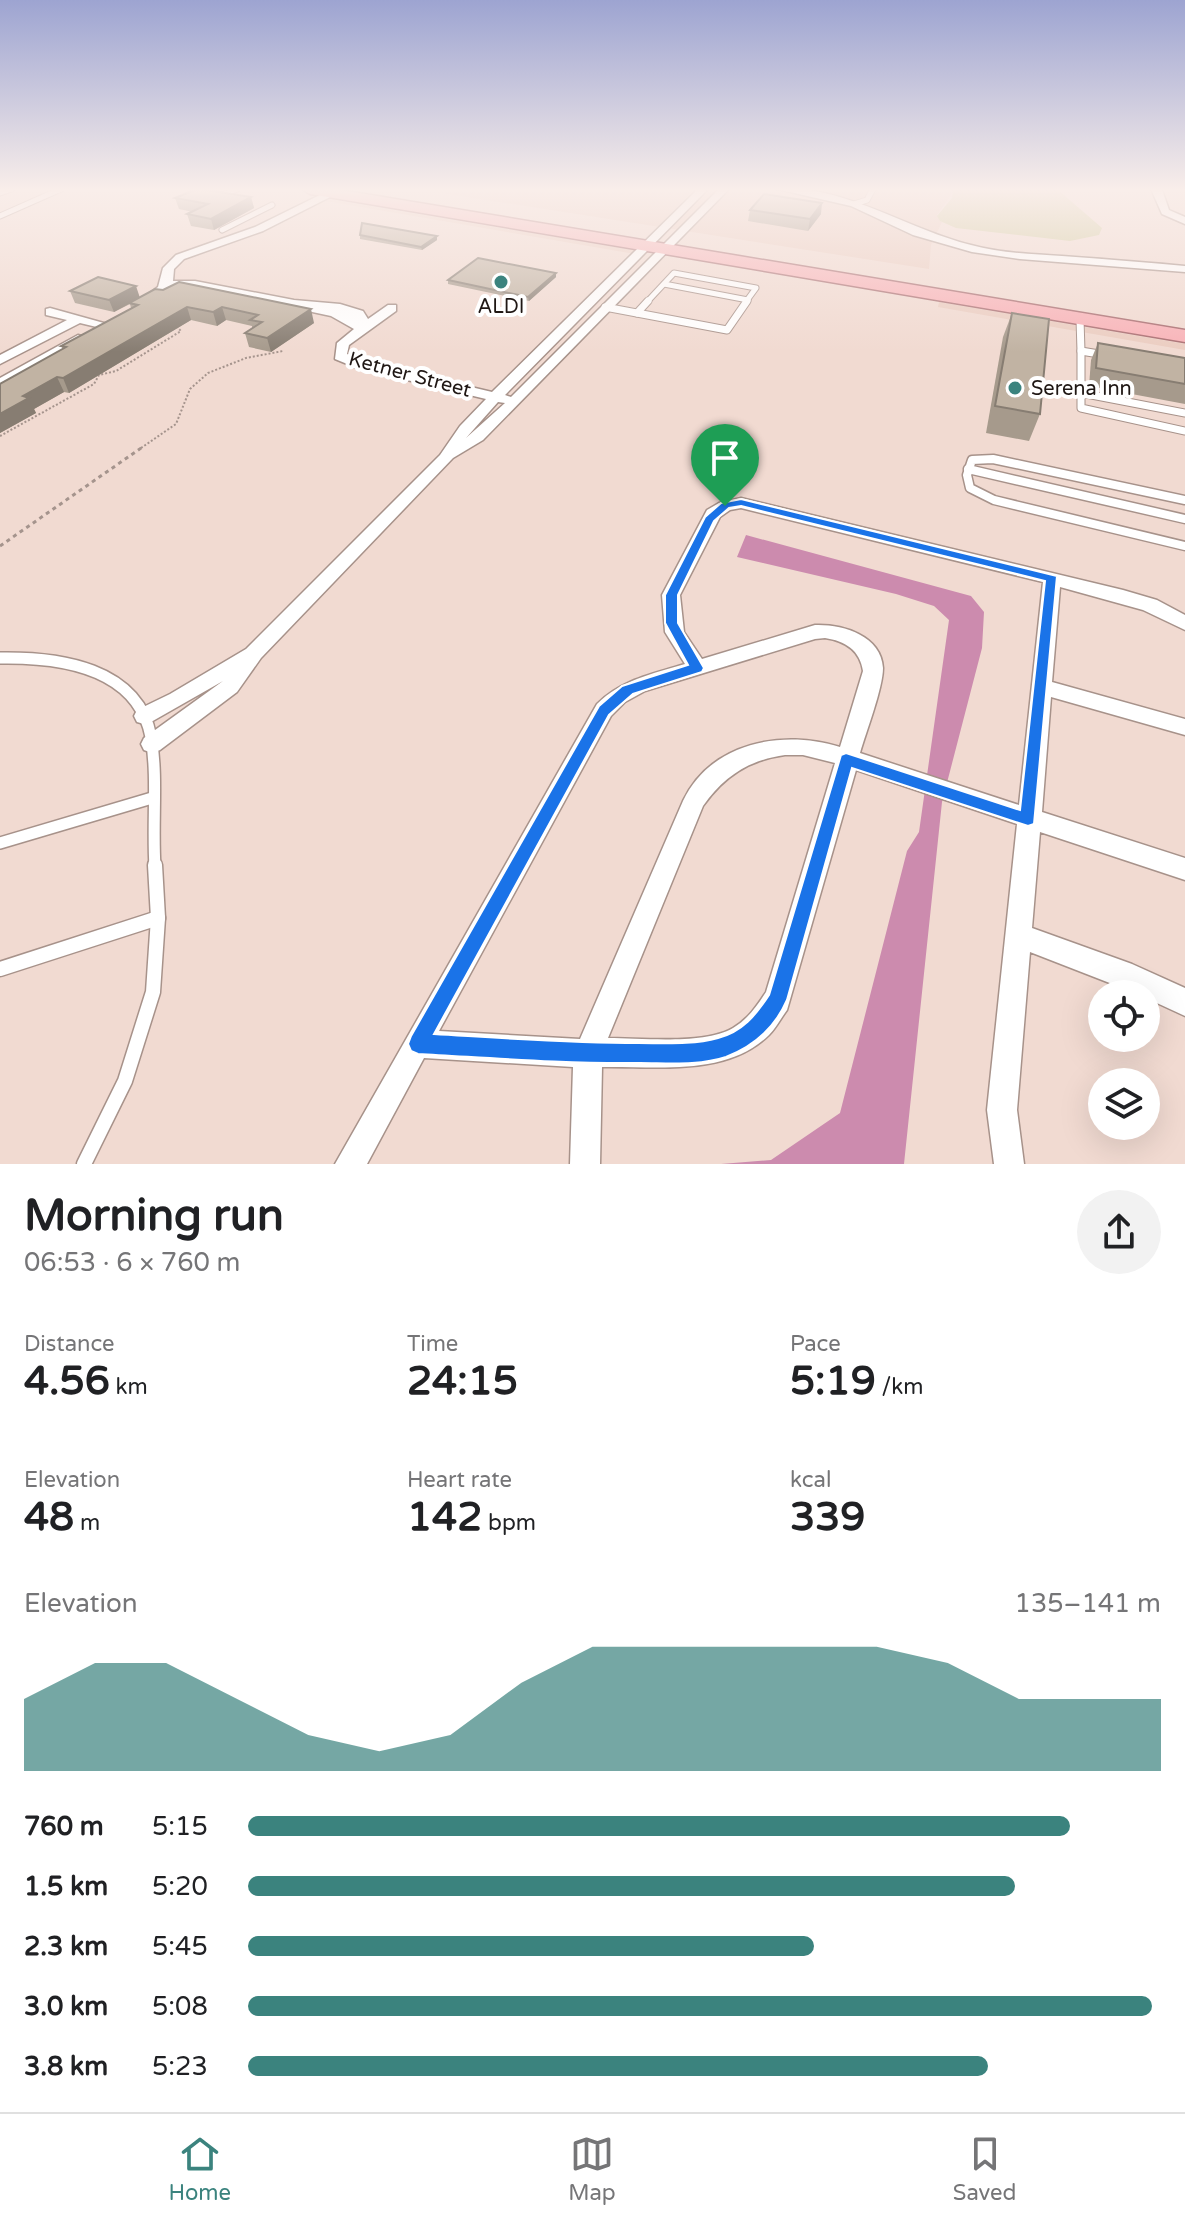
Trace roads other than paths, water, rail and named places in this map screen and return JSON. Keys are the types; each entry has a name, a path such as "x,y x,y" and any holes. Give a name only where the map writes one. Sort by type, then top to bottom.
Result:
{"highway":[{"path":"662,243 1185,336"},
{"path":"662,243 1185,324"}],"street":[{"path":"0,383 154,298 166,284 169,268 180,257 219,243"},
{"path":"152,744 230,687 254,653 445,458 465,429 495,397 611,282 660,243"},
{"path":"445,458 478,437 515,401 626,285 660,243"},
{"path":"952,243 984,251 1185,269"},
{"path":"611,282 626,285"},
{"path":"166,284 195,284 335,313 361,328"},
{"name":"Ketner Street","path":"392,308 343,343 340,356 362,365 515,401"},
{"path":"50,312 78,319 116,319"},
{"path":"0,360 78,319"},
{"path":"571,322 588,325"},
{"path":"697,668 671,623 671,595 709,519 719,509 733,503 761,505 1137,601 1185,623"},
{"path":"1009,1164 1002,1110 1052,579"},
{"path":"350,1164 604,710 628,690 815,632 833,632 856,641 868,652 873,671 783,983 777,1000 761,1024 739,1041 708,1051 588,1053 418,1044"},
{"path":"144,716 177,700 254,653"},
{"path":"1040,686 1185,727"},
{"path":"585,1164 588,1053 690,810 706,783 748,755 777,746 811,747 1185,869"},
{"path":"1017,935 1132,977 1185,1002"}],"lane":[{"path":"637,313 674,273 686,282 737,291 748,300"},
{"path":"605,307 727,330 756,288 737,291 686,282 664,284"},
{"path":"1080,319 1081,408 1185,431"},
{"path":"1081,351 1118,357"},
{"path":"1081,393 1185,413"},
{"path":"1185,500 993,459 972,460 968,469 970,488 994,500 1185,546"},
{"path":"968,469 1185,519"},
{"path":"0,658 53,660 91,670 115,684 144,716 152,744 158,918 155,925 157,962 154,989 126,1083 84,1164"},
{"path":"0,843 152,798"},
{"path":"0,969 158,918"}],"place":[{"name":"ALDI","path":"501,282"},
{"name":"Serena Inn","path":"1015,388"}]}
